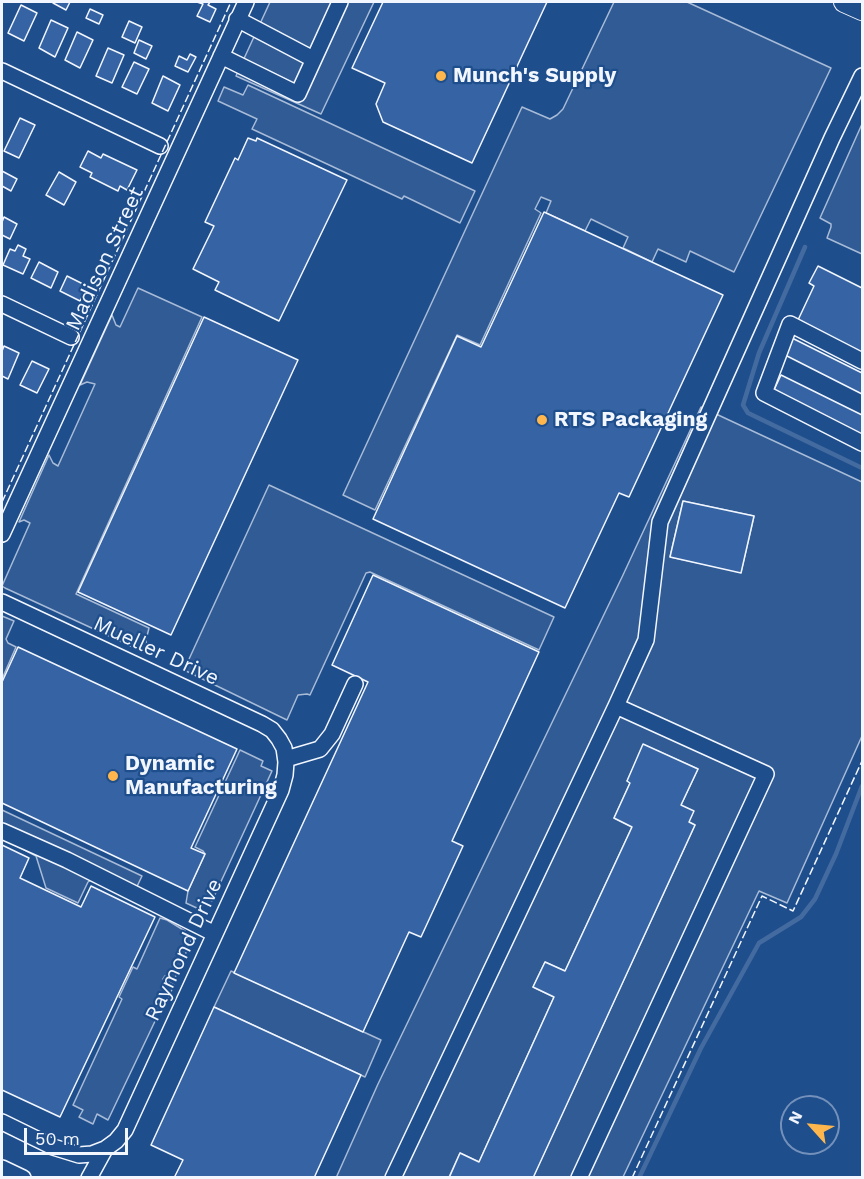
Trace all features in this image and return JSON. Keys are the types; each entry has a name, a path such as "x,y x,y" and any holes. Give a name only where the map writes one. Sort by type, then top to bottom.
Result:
{"main road":[{"path":"843,2 862,10"}],"street":[{"name":"Madison Street","path":"2,534 246,2"},
{"path":"220,56 298,93 340,2"},
{"path":"237,19 313,58"},
{"path":"2,71 160,146"},
{"path":"393,1178 646,640 660,522 862,76"},
{"path":"2,303 71,337"},
{"path":"862,361 790,324 764,393 862,443"},
{"name":"Mueller Drive","path":"2,602 262,724 272,730 285,754"},
{"path":"285,754 320,749 332,734 356,684"},
{"path":"579,1178 766,774 616,706"},
{"name":"Raymond Drive","path":"89,1178 99,1152 116,1141 125,1130 281,790 285,775 285,754"},
{"path":"2,831 67,860 215,934"},
{"path":"2,1122 58,1149 79,1155 99,1152"},
{"path":"2,1168 23,1178"}],"shaded area":[{"path":"270,2 374,2 321,114 236,76"},
{"path":"614,2 687,2 831,68 734,272 690,251 686,262 658,249 652,262 623,248 628,237 591,219 585,231 546,213 551,201 541,197 535,209 541,213 480,345 457,335 375,510 343,495 522,107 550,119 563,109"},
{"path":"248,85 475,191 460,223 404,196 402,199 252,129 257,119 218,101 224,87 243,95"},
{"path":"862,124 862,254 827,238 831,224 820,218"},
{"path":"138,288 202,317 76,594 149,628 146,640 148,654 2,586 30,523 24,520 19,522 49,455 53,463 58,466 95,384 87,382 80,385 112,315 116,325 120,327"},
{"path":"701,407 862,482 862,736 787,903 759,891 623,1177 533,1177 695,825 689,822 681,805 698,769 644,745 627,781 630,783 614,818 632,827 565,971 545,962 533,987 554,997 479,1162 460,1153 449,1177 336,1178 378,1084 623,575","holes":["683,501 754,516 741,572 670,557"]},
{"path":"269,485 554,617 539,650 370,572 366,573 310,695 298,695 287,720 184,670"},
{"path":"2,616 14,621 6,639 8,643 16,647 2,679"},
{"path":"240,750 263,761 261,766 272,771 212,901 206,898 201,910 186,903 188,891 205,854 195,847"},
{"path":"2,810 142,876 131,899 91,880 78,903 46,888 36,856 2,838"},
{"path":"160,918 185,931 183,935 192,939 174,980 165,976 163,979 174,985 161,1014 149,1010 147,1012 157,1017 108,1120 97,1114 93,1124 79,1117 83,1110 73,1105 122,999 119,997 133,967 137,969"},
{"path":"231,971 381,1040 365,1077 214,1007"}],"building":[{"path":"53,2 70,2 66,10"},
{"path":"197,2 210,2 208,5 216,9 210,22 197,16 203,4"},
{"name":"Munch's Supply","path":"383,2 547,2 472,163 383,122 376,104 385,83 352,68"},
{"path":"21,5 37,13 24,41 8,33"},
{"path":"90,9 103,15 99,24 86,18"},
{"path":"51,20 68,28 55,57 39,48"},
{"path":"129,21 142,27 135,43 122,37"},
{"path":"77,32 93,40 80,68 65,60"},
{"path":"139,40 152,46 146,59 134,53"},
{"path":"108,48 124,55 112,83 96,76"},
{"path":"190,54 196,57 188,72 175,66 179,56 187,60"},
{"path":"134,62 149,69 137,94 122,87"},
{"path":"163,76 180,85 168,111 152,103"},
{"path":"20,118 35,125 19,158 4,151"},
{"path":"248,138 256,141 257,138 347,180 279,321 215,290 219,282 193,269 214,226 205,222 235,158 238,160"},
{"path":"88,151 101,158 103,154 137,170 127,190 120,186 118,191 90,177 92,173 80,167"},
{"path":"2,171 17,179 11,191 2,186"},
{"path":"59,172 76,182 64,205 46,195"},
{"name":"RTS Packaging","path":"544,212 723,295 629,497 619,493 565,608 373,519 457,336 481,347"},
{"path":"4,217 17,224 10,239 2,235"},
{"path":"18,245 26,249 23,256 30,259 23,274 3,265 10,249 15,251"},
{"path":"39,262 58,272 51,288 31,278"},
{"path":"818,266 862,288 862,353 798,320 814,286 809,283"},
{"path":"67,276 87,286 80,301 60,291"},
{"path":"204,317 298,360 171,635 78,592"},
{"path":"792,338 862,373 862,394 785,355"},
{"path":"4,346 19,353 8,379 2,376"},
{"path":"32,361 49,369 37,393 20,385"},
{"path":"781,375 862,415 862,437 773,392"},
{"path":"683,501 754,516 741,573 670,557"},
{"path":"373,575 539,652 452,841 463,846 421,937 409,932 363,1032 234,973 368,682 332,665"},
{"name":"Dynamic Manufacturing","path":"18,647 237,749 191,848 205,854 188,891 2,803 2,682"},
{"path":"643,744 698,769 681,805 694,811 689,822 695,825 533,1178 449,1178 460,1153 479,1162 554,997 533,987 545,962 565,971 632,827 614,818 630,783 627,781"},
{"path":"2,845 29,858 20,878 81,907 91,886 155,917 60,1117 2,1090"},
{"path":"214,1007 361,1075 314,1178 174,1178 183,1160 151,1145"}],"waterway":[{"path":"805,247 759,353 743,405 748,413 862,468"},
{"path":"639,1178 701,1048 759,943 801,917 815,899 836,854 862,786"}],"fence":[{"path":"2,502 231,2"},
{"path":"632,1178 762,896 793,911 862,761"}],"place":[{"name":"Munch's Supply","path":"441,76"},
{"name":"RTS Packaging","path":"542,420"},
{"name":"Dynamic Manufacturing","path":"113,776"}]}
